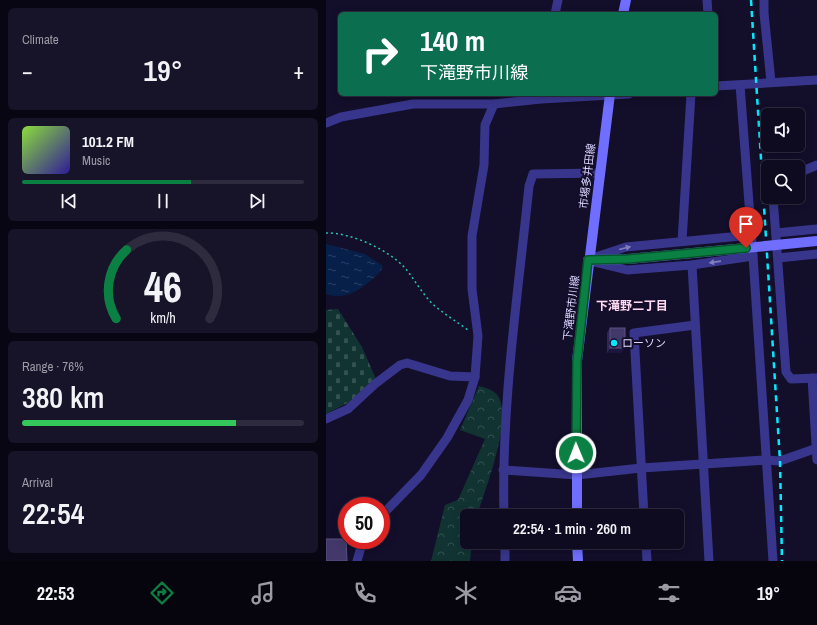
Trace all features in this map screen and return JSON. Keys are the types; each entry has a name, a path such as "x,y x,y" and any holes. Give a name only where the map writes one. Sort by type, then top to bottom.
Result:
{"main road":[{"path":"623,12 626,0"},
{"name":"市場多井田線","path":"588,260 610,96"},
{"path":"588,260 628,259 817,241"},
{"name":"下滝野市川線","path":"577,509 577,361 588,260"},
{"path":"577,549 578,561"}],"street":[{"path":"556,12 558,0"},
{"path":"707,0 708,12"},
{"path":"764,0 771,82"},
{"path":"718,86 817,80"},
{"path":"740,85 773,561"},
{"path":"326,123 341,117 413,104 494,104 542,96"},
{"path":"682,241 691,96"},
{"path":"390,507 421,474 446,438 468,400 475,376 478,336 472,289 472,236 484,165 485,125 494,104"},
{"path":"805,170 817,165"},
{"path":"504,509 503,470 508,383 529,186 534,174 599,173"},
{"path":"774,204 786,372 791,379 815,378 817,460"},
{"path":"776,233 817,229"},
{"path":"588,260 626,247 751,235"},
{"path":"778,258 817,254"},
{"path":"588,260 627,270 692,265 753,256"},
{"path":"692,265 709,561"},
{"path":"644,509 634,333 695,325"},
{"path":"326,418 348,409 375,384 400,365 407,363 450,376 475,376"},
{"path":"503,470 577,475 641,468 766,460 780,461 817,448"},
{"path":"357,561 360,549"},
{"path":"505,549 505,561"},
{"path":"646,549 647,561"}],"path":[{"path":"326,232 354,236 371,244 389,256 405,268 420,289 435,306 478,336"}],"green space":[{"path":"338,309 362,347 376,379 351,401 326,414 326,310"},
{"path":"479,386 487,388 498,396 502,407 500,437 479,509 460,509 460,549 471,549 470,561 431,561 445,505 458,500 485,439 460,430"}],"water":[{"path":"326,244 365,254 383,266 381,271 363,287 349,294 334,296 326,294"}],"building":[{"path":"610,328 625,328 625,348 610,348"},
{"path":"326,539 338,539 338,549 346,549 347,561 326,561"}],"railway":[{"path":"751,0 780,461 782,561"}],"place":[{"name":"ローソン","path":"614,343"}],"district":[{"name":"下滝野二丁目","path":"632,306"}],"route":[{"path":"576,453 577,361 588,260 628,259 746,248"}]}
